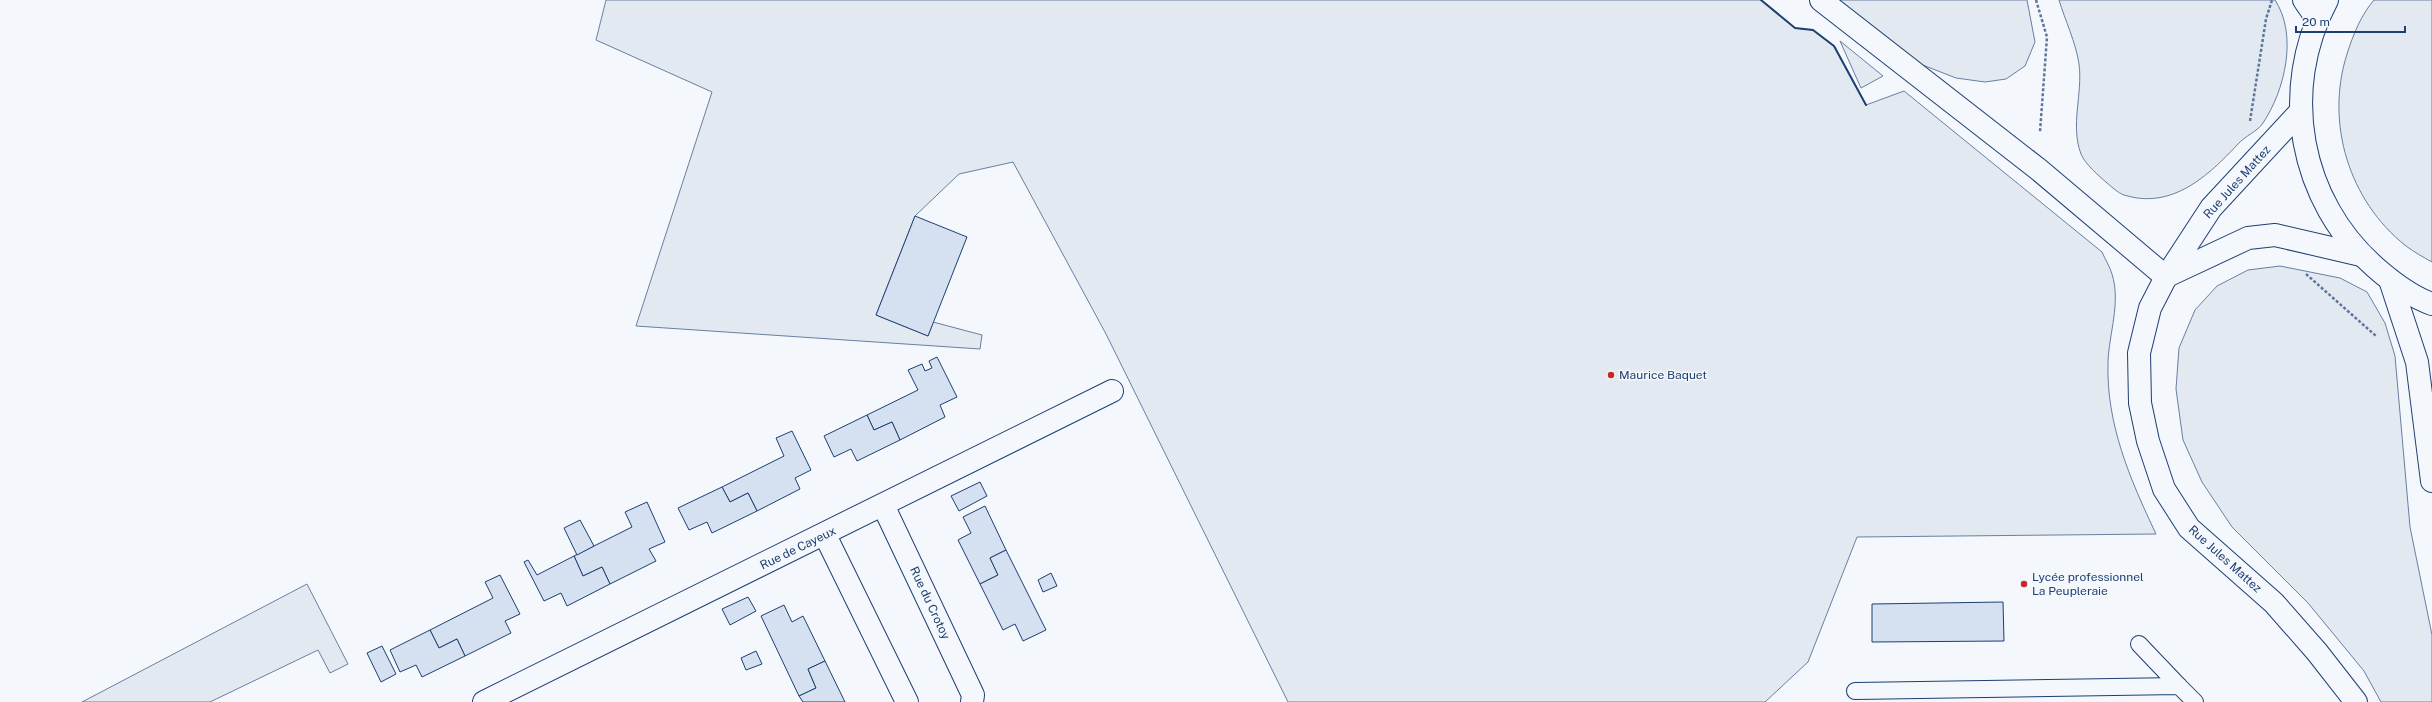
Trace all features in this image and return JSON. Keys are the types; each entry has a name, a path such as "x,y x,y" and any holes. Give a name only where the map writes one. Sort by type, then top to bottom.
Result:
{"street":[{"path":"1821,0 2038,169 2166,276 2248,238 2275,235 2361,255"},
{"path":"2304,0 2317,19"},
{"path":"2327,0 2317,19 2303,65 2300,112 2305,152 2317,189 2336,224 2361,255 2390,280 2432,304"},
{"name":"Rue Jules Mattez","path":"2300,112 2253,165 2211,208 2166,276 2150,308 2139,353 2140,403 2148,441 2164,490 2189,528 2274,603 2317,652 2356,702"},
{"path":"2390,280 2417,362 2432,481"},
{"name":"Rue de Cayeux","path":"484,702 824,535 1112,391"},
{"name":"Rue du Crotoy","path":"883,505 973,695 972,702"},
{"path":"824,535 907,702"}],"lane":[{"path":"2139,644 2195,702"},
{"path":"1855,690 2179,686"}],"path":[{"path":"2036,0 2047,37 2038,169"},
{"path":"2253,165 2248,135 2254,82 2266,19 2272,0"},
{"path":"2275,235 2286,256 2377,337"}],"shaded area":[{"name":"Maurice Baquet","path":"606,0 1761,0 1795,28 1813,30 1834,46 1866,105 1904,91 2102,252 2112,274 2115,296 2114,318 2108,362 2108,385 2115,429 2137,493 2156,534 1857,537 1808,662 1765,702 1288,702 1106,334 1013,162 959,174 915,216 876,315 928,336 933,322 982,335 980,349 636,326 712,92 596,40"},
{"path":"1835,0 2027,0 2035,42 2025,66 2006,79 1985,82 1956,78 1915,62"},
{"path":"2059,0 2275,0 2282,14 2286,29 2287,46 2283,79 2271,110 2258,129 2241,141 2214,168 2188,187 2173,194 2158,198 2141,198 2122,194 2096,173 2081,154 2077,132 2080,75 2078,56"},
{"path":"2374,0 2432,0 2432,262 2406,246 2386,228 2370,207 2356,184 2347,159 2341,133 2339,107 2341,80 2347,54 2365,12"},
{"path":"1840,41 1883,76 1861,88"},
{"path":"2280,266 2340,278 2367,292 2385,323 2395,356 2410,527 2432,635 2432,702 2381,702 2364,671 2308,603 2232,527 2202,482 2183,440 2176,389 2179,348 2195,310 2217,286 2248,270"},
{"path":"307,584 348,664 330,673 318,650 210,702 82,702"}],"building":[{"path":"915,216 967,237 928,336 876,315"},
{"path":"937,357 957,397 940,405 945,417 900,440 892,422 874,430 867,415 918,390 908,370 922,364 925,371 932,368 929,361"},
{"path":"867,415 874,430 892,422 900,440 857,461 851,449 834,457 824,436"},
{"path":"792,431 811,470 795,478 800,489 757,511 748,493 730,502 722,487 784,456 776,438"},
{"path":"980,482 987,496 959,511 951,496"},
{"path":"722,487 730,502 748,493 757,511 712,533 707,522 689,530 678,508"},
{"path":"647,502 665,542 649,549 656,561 610,584 602,567 583,576 574,556 632,527 625,512"},
{"path":"985,506 1006,550 990,558 998,575 980,584 958,540 971,533 963,517"},
{"path":"580,520 594,546 577,555 564,528"},
{"path":"1006,550 1046,630 1023,641 1015,624 1003,630 980,584 998,575 990,558"},
{"path":"574,556 583,576 602,567 610,584 567,606 561,593 544,601 524,562 528,560 537,575"},
{"path":"1051,573 1057,586 1043,592 1038,580"},
{"path":"500,575 520,614 505,621 511,633 465,656 457,639 439,648 430,630 493,598 485,582"},
{"path":"748,597 756,611 730,625 722,609"},
{"path":"2003,602 2004,641 1872,642 1872,604"},
{"path":"784,605 792,622 803,616 825,661 808,669 816,688 799,696 761,616"},
{"path":"430,630 439,648 457,639 465,656 422,677 416,665 400,672 390,650"},
{"path":"382,646 396,674 381,682 367,653"},
{"path":"756,651 762,664 746,670 741,658"},
{"path":"825,661 845,702 803,702 799,696 816,688 808,669"}],"wall":[{"path":"1761,0 1795,28 1813,30 1834,46 1866,105"}],"place":[{"name":"Maurice Baquet","path":"1611,375"},
{"name":"Lycée professionnel La Peupleraie","path":"2024,584"}]}
